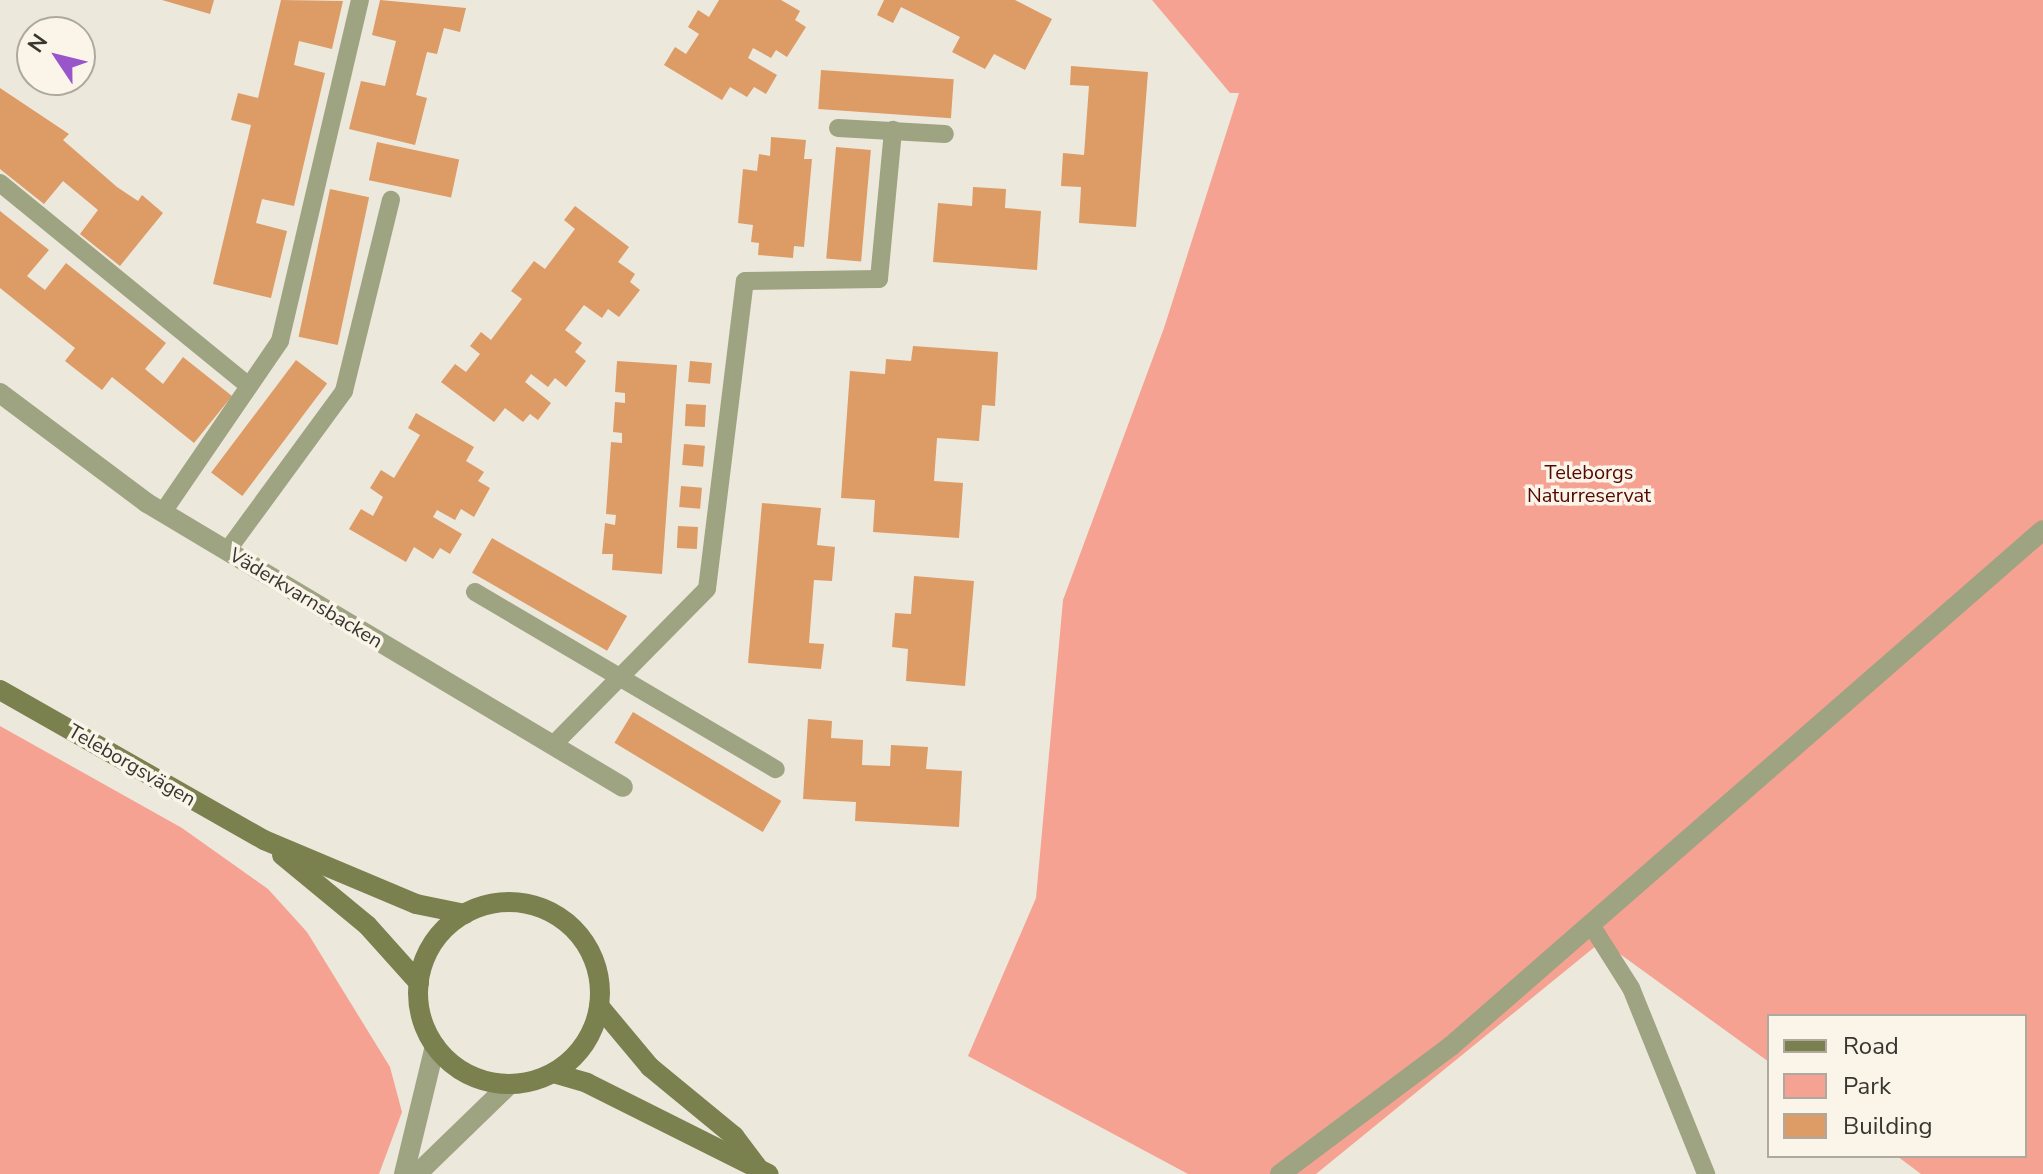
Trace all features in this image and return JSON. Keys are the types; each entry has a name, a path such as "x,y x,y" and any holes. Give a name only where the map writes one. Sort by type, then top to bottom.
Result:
{"main road":[{"name":"Teleborgsvägen","path":"0,690 264,840 416,904 465,914"},
{"name":"Teleborgsvägen","path":"264,840 367,925 419,983"},
{"path":"514,903 561,918 592,957 599,1006 583,1045 553,1073 510,1084 468,1074 435,1046 421,1016 419,983 434,943 465,914 514,903"},
{"path":"599,1006 650,1067 734,1136 763,1170"},
{"path":"553,1073 587,1083 720,1154 763,1170"}],"street":[{"name":"Väderkvarnsbacken","path":"0,393 163,512 623,787"},
{"path":"1280,1174 1451,1046 2043,530"},
{"path":"404,1174 435,1046"},
{"path":"417,1174 510,1084"}],"lane":[{"path":"163,512 280,341 360,0"},
{"path":"838,128 945,134"},
{"path":"553,745 707,589 745,281 879,279 893,130"},
{"path":"0,183 249,386"},
{"path":"227,551 344,391 391,200"},
{"path":"475,592 616,680 776,769"},
{"path":"1591,925 1631,988 1706,1174"}],"green space":[{"name":"Teleborgs Naturreservat","path":"1152,0 2043,0 2043,1174 1921,1174 1900,1158 2027,1158 2027,1014 1767,1014 1767,1061 1602,941 1316,1174 1188,1174 968,1056 1036,898 1063,600 1164,328 1239,93 1230,93"},
{"path":"0,726 182,828 268,889 307,932 390,1067 402,1112 379,1174 0,1174"}],"building":[{"path":"162,0 214,0 210,14"},
{"path":"281,0 343,1 332,49 299,41 294,65 325,73 294,206 262,199 256,223 287,231 271,298 213,284 251,125 231,120 238,93 258,98"},
{"path":"380,0 466,8 460,32 444,28 437,54 427,52 416,95 427,98 415,145 349,129 361,81 385,86 396,41 372,35"},
{"path":"719,0 781,0 800,11 795,20 806,27 787,57 776,50 771,58 753,48 748,58 777,75 766,94 754,87 747,97 730,87 722,100 664,65 675,47 686,54 699,34 688,27 698,10 709,17"},
{"path":"884,0 1015,0 1052,19 1025,70 994,54 985,69 952,52 960,37 901,7 893,23 877,15"},
{"path":"1071,66 1148,72 1136,227 1079,223 1081,187 1061,186 1063,153 1084,155 1089,86 1070,85"},
{"path":"821,70 954,79 951,118 818,109"},
{"path":"0,88 69,134 63,140 117,187 138,201 142,195 163,213 120,266 80,234 98,210 63,181 44,204 0,169"},
{"path":"771,137 806,140 804,159 812,159 804,247 794,246 793,258 758,255 759,243 751,242 753,225 738,223 743,169 757,171 759,154 770,156"},
{"path":"377,142 459,159 451,198 369,180"},
{"path":"836,147 871,150 861,262 826,259"},
{"path":"973,187 1006,189 1005,208 1041,211 1037,270 933,262 938,203 972,206"},
{"path":"330,189 369,197 338,345 299,337"},
{"path":"575,206 629,247 618,262 635,274 630,282 640,290 619,317 608,309 602,318 584,305 565,330 582,343 575,352 586,361 566,387 555,378 548,387 531,374 525,382 551,403 538,420 530,414 523,422 505,408 494,422 441,382 455,364 466,372 480,354 470,346 481,332 491,340 522,299 511,291 534,261 545,269 575,229 564,220"},
{"path":"0,211 49,250 27,276 45,290 66,263 166,343 145,369 163,384 183,357 232,396 194,443 112,377 102,390 65,361 75,348 0,288"},
{"path":"913,346 998,352 995,406 982,405 979,441 937,438 934,481 963,483 959,538 873,532 875,500 841,498 850,371 885,374 886,359 911,361"},
{"path":"296,360 327,383 242,496 211,473"},
{"path":"617,361 677,365 662,574 612,570 613,554 602,554 605,523 615,525 616,515 606,514 611,442 622,443 622,433 613,432 615,402 625,403 625,393 615,392"},
{"path":"690,361 712,363 710,384 688,382"},
{"path":"686,404 706,405 705,427 685,426"},
{"path":"416,413 474,447 466,461 484,472 478,481 490,488 474,517 461,509 455,520 437,510 433,517 462,534 450,554 440,548 433,559 414,547 406,562 349,529 361,509 373,516 383,497 370,488 381,470 394,478 420,435 408,428"},
{"path":"684,444 705,446 703,467 682,465"},
{"path":"681,486 702,488 700,509 679,507"},
{"path":"762,503 821,508 817,545 835,547 832,581 814,580 809,643 824,644 821,669 748,663"},
{"path":"678,526 698,527 697,549 677,548"},
{"path":"492,538 627,616 607,651 472,573"},
{"path":"914,576 974,581 965,686 906,681 908,649 892,647 895,613 911,614"},
{"path":"633,712 781,801 763,832 614,743"},
{"path":"808,719 832,721 831,738 863,740 862,765 890,766 891,745 928,747 926,769 962,771 959,827 855,821 856,802 803,799"}]}
